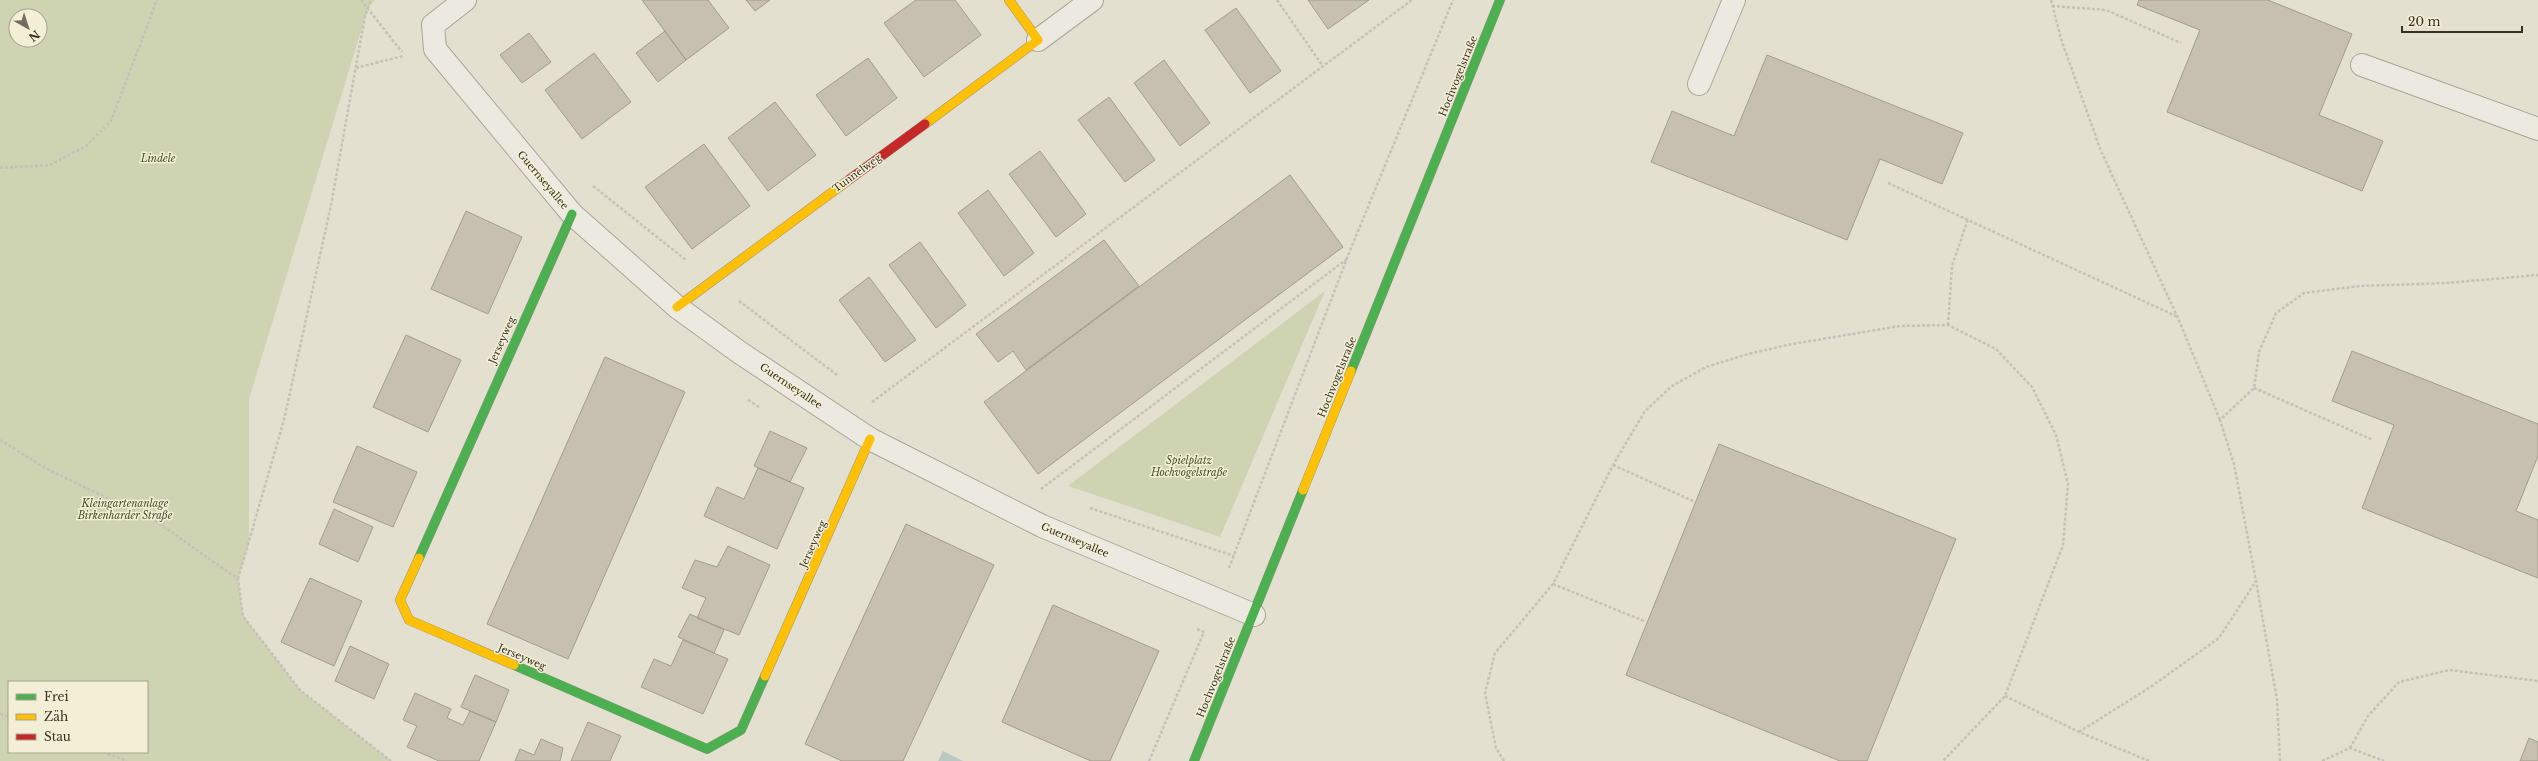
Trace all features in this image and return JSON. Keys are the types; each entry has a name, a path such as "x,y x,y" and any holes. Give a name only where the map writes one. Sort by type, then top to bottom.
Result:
{"street":[{"path":"435,49 433,25 465,0"},
{"path":"1008,0 1038,40"},
{"name":"Tunnelweg","path":"677,307 1092,0"},
{"name":"Hochvogelstraße","path":"1194,761 1500,0"},
{"path":"1699,84 1734,0"},
{"name":"Guernseyallee","path":"435,49 572,214 677,307 739,352 870,440 1042,526 1254,615"},
{"path":"2362,65 2538,129"},
{"name":"Jerseyweg","path":"572,214 400,600 409,620 707,749 741,730 870,440"}],"path":[{"path":"0,168 50,165 86,146 111,121 157,0"},
{"path":"361,0 368,8"},
{"path":"371,0 368,8 356,68 331,205 284,420 238,579 243,616 300,690 391,761"},
{"path":"1277,0 1322,65"},
{"path":"872,402 1322,65 1412,0"},
{"path":"1149,761 1234,556 1347,258 1453,0"},
{"path":"2051,0 2061,39 2101,151 2178,318 2220,420 2234,464 2277,700 2280,761"},
{"path":"2052,6 2106,10 2181,43"},
{"path":"356,68 435,49"},
{"path":"590,183 712,280 841,378"},
{"path":"1888,183 2178,318"},
{"path":"1948,325 1952,266 1968,219"},
{"path":"1045,493 1038,491 1347,258"},
{"path":"2220,420 2254,388 2259,352 2276,313 2304,293 2360,286 2447,283 2538,275"},
{"path":"1504,761 1496,748 1485,693 1495,653 1553,584 1613,465 1645,411 1672,386 1706,366 1792,344 1900,326 1948,325 1996,349 2032,387 2056,435 2068,484 2063,545 2005,696 1943,761"},
{"path":"2254,388 2373,440"},
{"path":"865,397 878,405"},
{"path":"0,440 47,469 157,522 238,579"},
{"path":"1613,465 1692,501"},
{"path":"1083,506 1234,556"},
{"path":"2079,732 2152,686 2219,638 2256,581"},
{"path":"1553,584 1644,621"},
{"path":"2322,761 2350,748 2368,716 2399,682 2449,670 2538,681"},
{"path":"2005,696 2079,732 2149,761"},
{"path":"2350,748 2384,761"},
{"path":"105,753 127,761"}],"green space":[{"path":"0,0 375,0 368,8 249,399 249,543 238,579 243,616 300,690 391,761 0,761"},
{"name":"Spielplatz Hochvogelstraße","path":"1325,291 1220,537 1068,486"}],"shaded area":[{"path":"943,751 963,761 938,761"}],"building":[{"path":"642,0 708,0 729,28 686,60"},
{"path":"746,0 770,0 755,11"},
{"path":"916,0 955,0 981,35 924,77 884,23"},
{"path":"1308,0 1369,0 1328,29"},
{"path":"2139,0 2268,0 2352,34 2319,115 2383,141 2362,191 2167,112 2200,30 2137,5"},
{"path":"1236,8 1281,71 1250,93 1205,30"},
{"path":"665,31 686,60 658,82 636,53"},
{"path":"529,33 551,62 522,83 500,55"},
{"path":"594,53 631,102 582,139 545,90"},
{"path":"1767,55 1963,133 1942,184 1880,159 1847,240 1651,162 1672,111 1734,136"},
{"path":"868,58 897,98 846,136 816,95"},
{"path":"1164,60 1210,123 1180,146 1134,83"},
{"path":"1109,97 1155,160 1125,182 1078,120"},
{"path":"775,102 816,155 768,191 728,138"},
{"path":"704,144 750,206 692,249 645,187"},
{"path":"1040,151 1086,214 1056,237 1009,174"},
{"path":"1290,175 1343,247 1038,474 984,402"},
{"path":"988,190 1034,253 1004,276 958,213"},
{"path":"466,211 522,237 488,314 431,289"},
{"path":"1104,240 1139,286 1026,370 1013,351 998,362 976,334"},
{"path":"920,242 966,305 936,328 889,265"},
{"path":"869,277 916,340 885,362 839,300"},
{"path":"406,335 461,360 428,432 373,407"},
{"path":"2352,351 2538,424 2538,456 2516,511 2538,520 2538,578 2362,508 2394,425 2332,401"},
{"path":"605,357 685,392 568,659 487,624"},
{"path":"770,431 807,448 790,482 754,466"},
{"path":"1719,444 1956,539 1867,761 1840,761 1626,675"},
{"path":"357,446 417,472 393,527 333,502"},
{"path":"758,468 804,488 777,549 704,516 717,487 744,499"},
{"path":"334,509 373,527 358,562 319,544"},
{"path":"906,524 994,565 903,761 842,761 805,744"},
{"path":"728,546 770,565 739,635 697,618 706,598 682,588 695,560 717,567"},
{"path":"310,578 362,601 334,666 281,642"},
{"path":"1053,605 1159,651 1110,761 1091,761 1002,722"},
{"path":"690,614 724,630 714,653 678,637"},
{"path":"683,640 728,659 703,714 641,687 654,659 671,666"},
{"path":"350,646 389,664 374,699 335,681"},
{"path":"475,675 509,690 496,722 461,707"},
{"path":"415,693 451,709 447,718 463,725 470,711 496,722 479,761 439,761 407,747 417,726 403,720"},
{"path":"588,722 621,736 610,761 571,761"},
{"path":"2529,738 2538,742 2538,761 2520,761"},
{"path":"541,739 563,748 560,761 515,761 520,749 534,755"}],"traffic: fast":[{"path":"1351,371 1500,0"},
{"path":"419,558 572,214"},
{"path":"1194,761 1303,490"},
{"path":"514,665 707,749 741,730 765,676"}],"traffic: slow":[{"path":"925,124 1038,40 1009,0"},
{"path":"677,307 850,179"},
{"path":"1303,490 1351,371"},
{"path":"765,676 870,439"},
{"path":"419,558 400,600 409,620 514,665"}],"traffic: jam":[{"path":"850,179 925,124"}],"park label":[{"name":"Lindele","path":"158,158"},
{"name":"Kleingartenanlage Birkenharder Straße","path":"125,508"}]}
